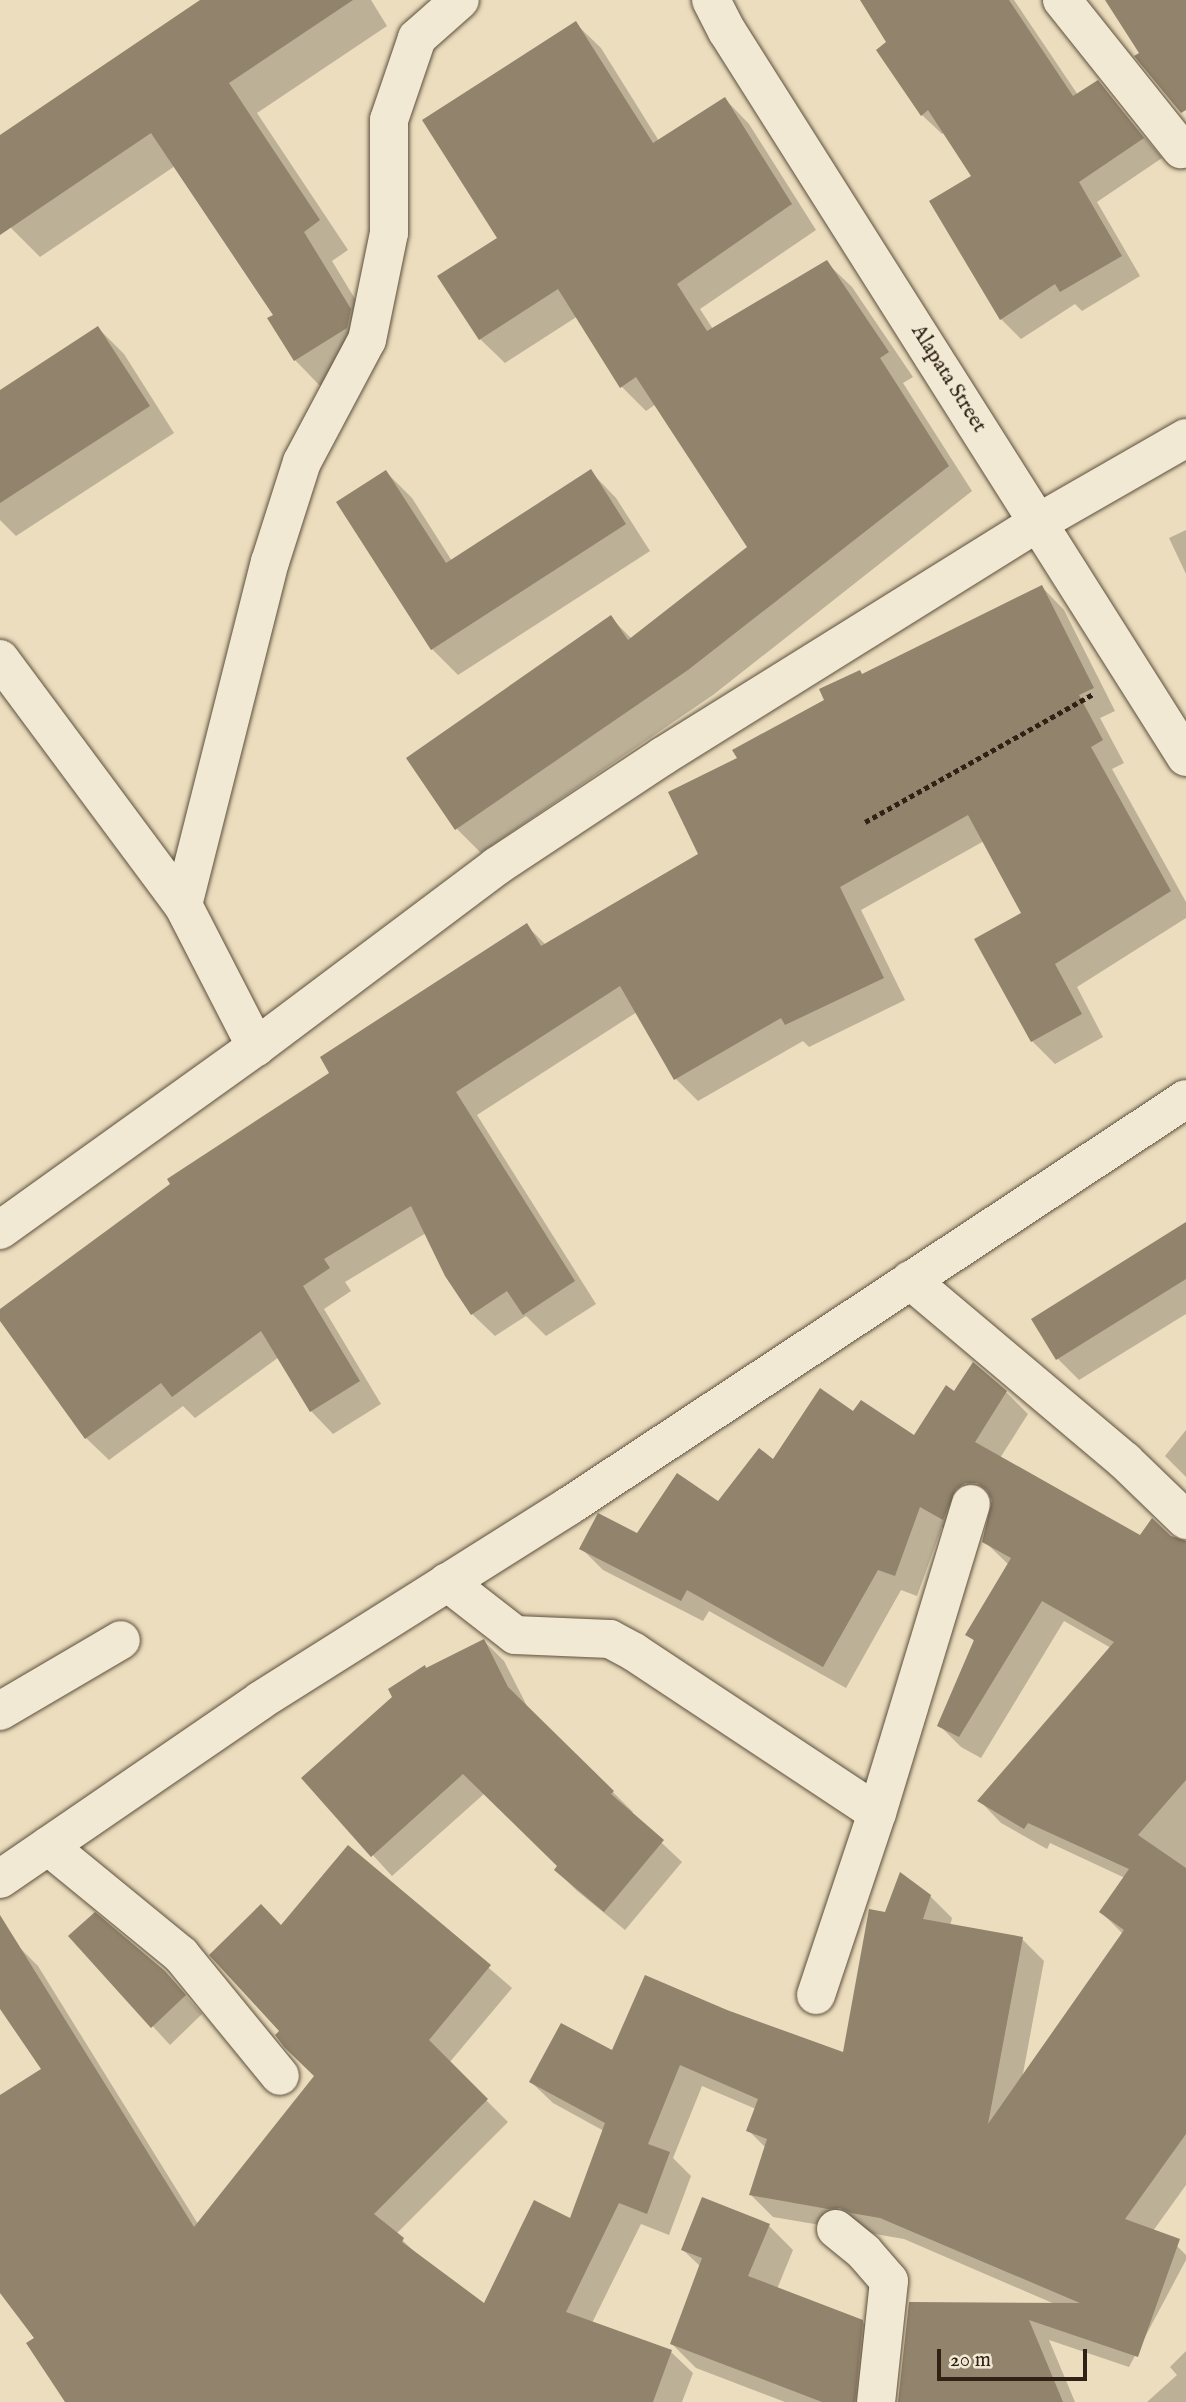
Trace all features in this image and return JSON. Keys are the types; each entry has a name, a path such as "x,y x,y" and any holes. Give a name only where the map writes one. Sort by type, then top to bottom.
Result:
{"street":[{"path":"183,905 270,562 302,462 367,340 389,233 389,120 417,38 460,0"},
{"name":"Alapata Street","path":"711,0 727,31 945,373 1036,524 1186,757"},
{"path":"1062,0 1181,149"},
{"path":"0,1230 256,1047 497,866 663,756 1036,524 1186,438"},
{"path":"0,659 183,905 256,1047"},
{"path":"0,1879 261,1700 569,1506 1186,1099"},
{"path":"910,1280 1125,1461 1186,1520"},
{"path":"816,1995 877,1812 971,1504"},
{"path":"447,1582 515,1635 610,1639 634,1651 877,1812"},
{"path":"0,1711 121,1640"},
{"path":"48,1846 181,1955 280,2076"},
{"path":"835,2229 864,2252 889,2281 876,2402"}],"path":[{"path":"865,822 1131,673"}],"building":[{"path":"200,0 353,0 229,83 320,220 304,232 351,309 347,328 294,361 267,318 273,315 151,133 0,235 0,135"},
{"path":"860,0 1009,0 1073,96 1098,80 1144,138 1079,182 1122,256 1060,292 1055,284 1000,320 929,201 971,176 928,110 921,116 876,50 886,42"},
{"path":"1105,0 1186,0 1186,110 1181,113 1134,56 1139,53"},
{"path":"576,21 653,143 725,97 792,204 677,284 707,331 827,260 889,352 880,358 949,466 688,670 455,830 406,758 611,615 628,640 747,547 636,377 620,388 558,289 479,340 437,276 497,238 422,120"},
{"path":"98,326 150,406 0,503 0,390"},
{"path":"591,469 626,524 431,650 336,502 386,470 446,563"},
{"path":"1042,585 1094,688 1079,695 1103,740 1091,747 1171,891 1055,964 1082,1014 1031,1042 974,939 1021,913 968,815 840,887 884,978 785,1025 781,1018 674,1080 620,986 456,1092 575,1281 523,1315 507,1291 471,1315 445,1276 411,1206 324,1259 330,1268 303,1286 360,1381 310,1412 261,1331 172,1397 161,1383 85,1439 0,1321 0,1309 170,1184 167,1179 329,1073 320,1057 527,923 541,946 698,854 668,792 737,758 732,750 824,700 819,689 860,670 862,674"},
{"path":"1186,1222 1186,1279 1056,1360 1031,1319"},
{"path":"973,1362 1007,1391 975,1442 1140,1535 1152,1518 1171,1536 1186,1541 1186,1780 1138,1835 1186,1868 1186,2134 1125,2219 1180,2239 1138,2357 1029,2320 1063,2402 898,2402 909,2302 1080,2303 880,2218 851,2213 840,2208 828,2209 749,2195 767,2139 746,2131 758,2099 680,2065 648,2144 670,2152 647,2214 619,2203 566,2312 672,2350 653,2402 65,2402 26,2343 34,2338 0,2293 0,2095 41,2069 0,2009 0,1915 194,2227 314,2076 285,2048 275,2035 279,2031 209,1955 261,1904 281,1925 348,1845 491,1965 429,2040 488,2099 374,2214 404,2238 402,2242 484,2303 534,2200 570,2218 605,2123 529,2082 561,2023 612,2050 645,1975 727,2010 843,2052 869,1909 885,1912 900,1872 931,1895 923,1919 1023,1937 988,2124 1124,1930 1099,1912 1129,1869 1028,1823 1024,1829 977,1801 1114,1642 1042,1601 959,1737 937,1726 974,1640 965,1635 1011,1558 982,1542 992,1500 987,1490 977,1483 965,1483 956,1489 943,1520 920,1507 895,1576 878,1570 823,1667 687,1590 681,1601 579,1549 598,1513 637,1533 677,1473 718,1501 759,1448 773,1459 820,1388 853,1411 861,1400 914,1435 946,1385 954,1391"},
{"path":"484,1639 508,1687 614,1791 611,1794 664,1840 604,1912 554,1870 557,1866 463,1774 371,1857 301,1778 392,1697 388,1689 425,1665 426,1668"},
{"path":"95,1912 165,1971 186,1995 151,2028 68,1936"},
{"path":"702,2197 770,2224 748,2276 863,2320 855,2402 822,2402 670,2344 702,2258 681,2250"}]}
